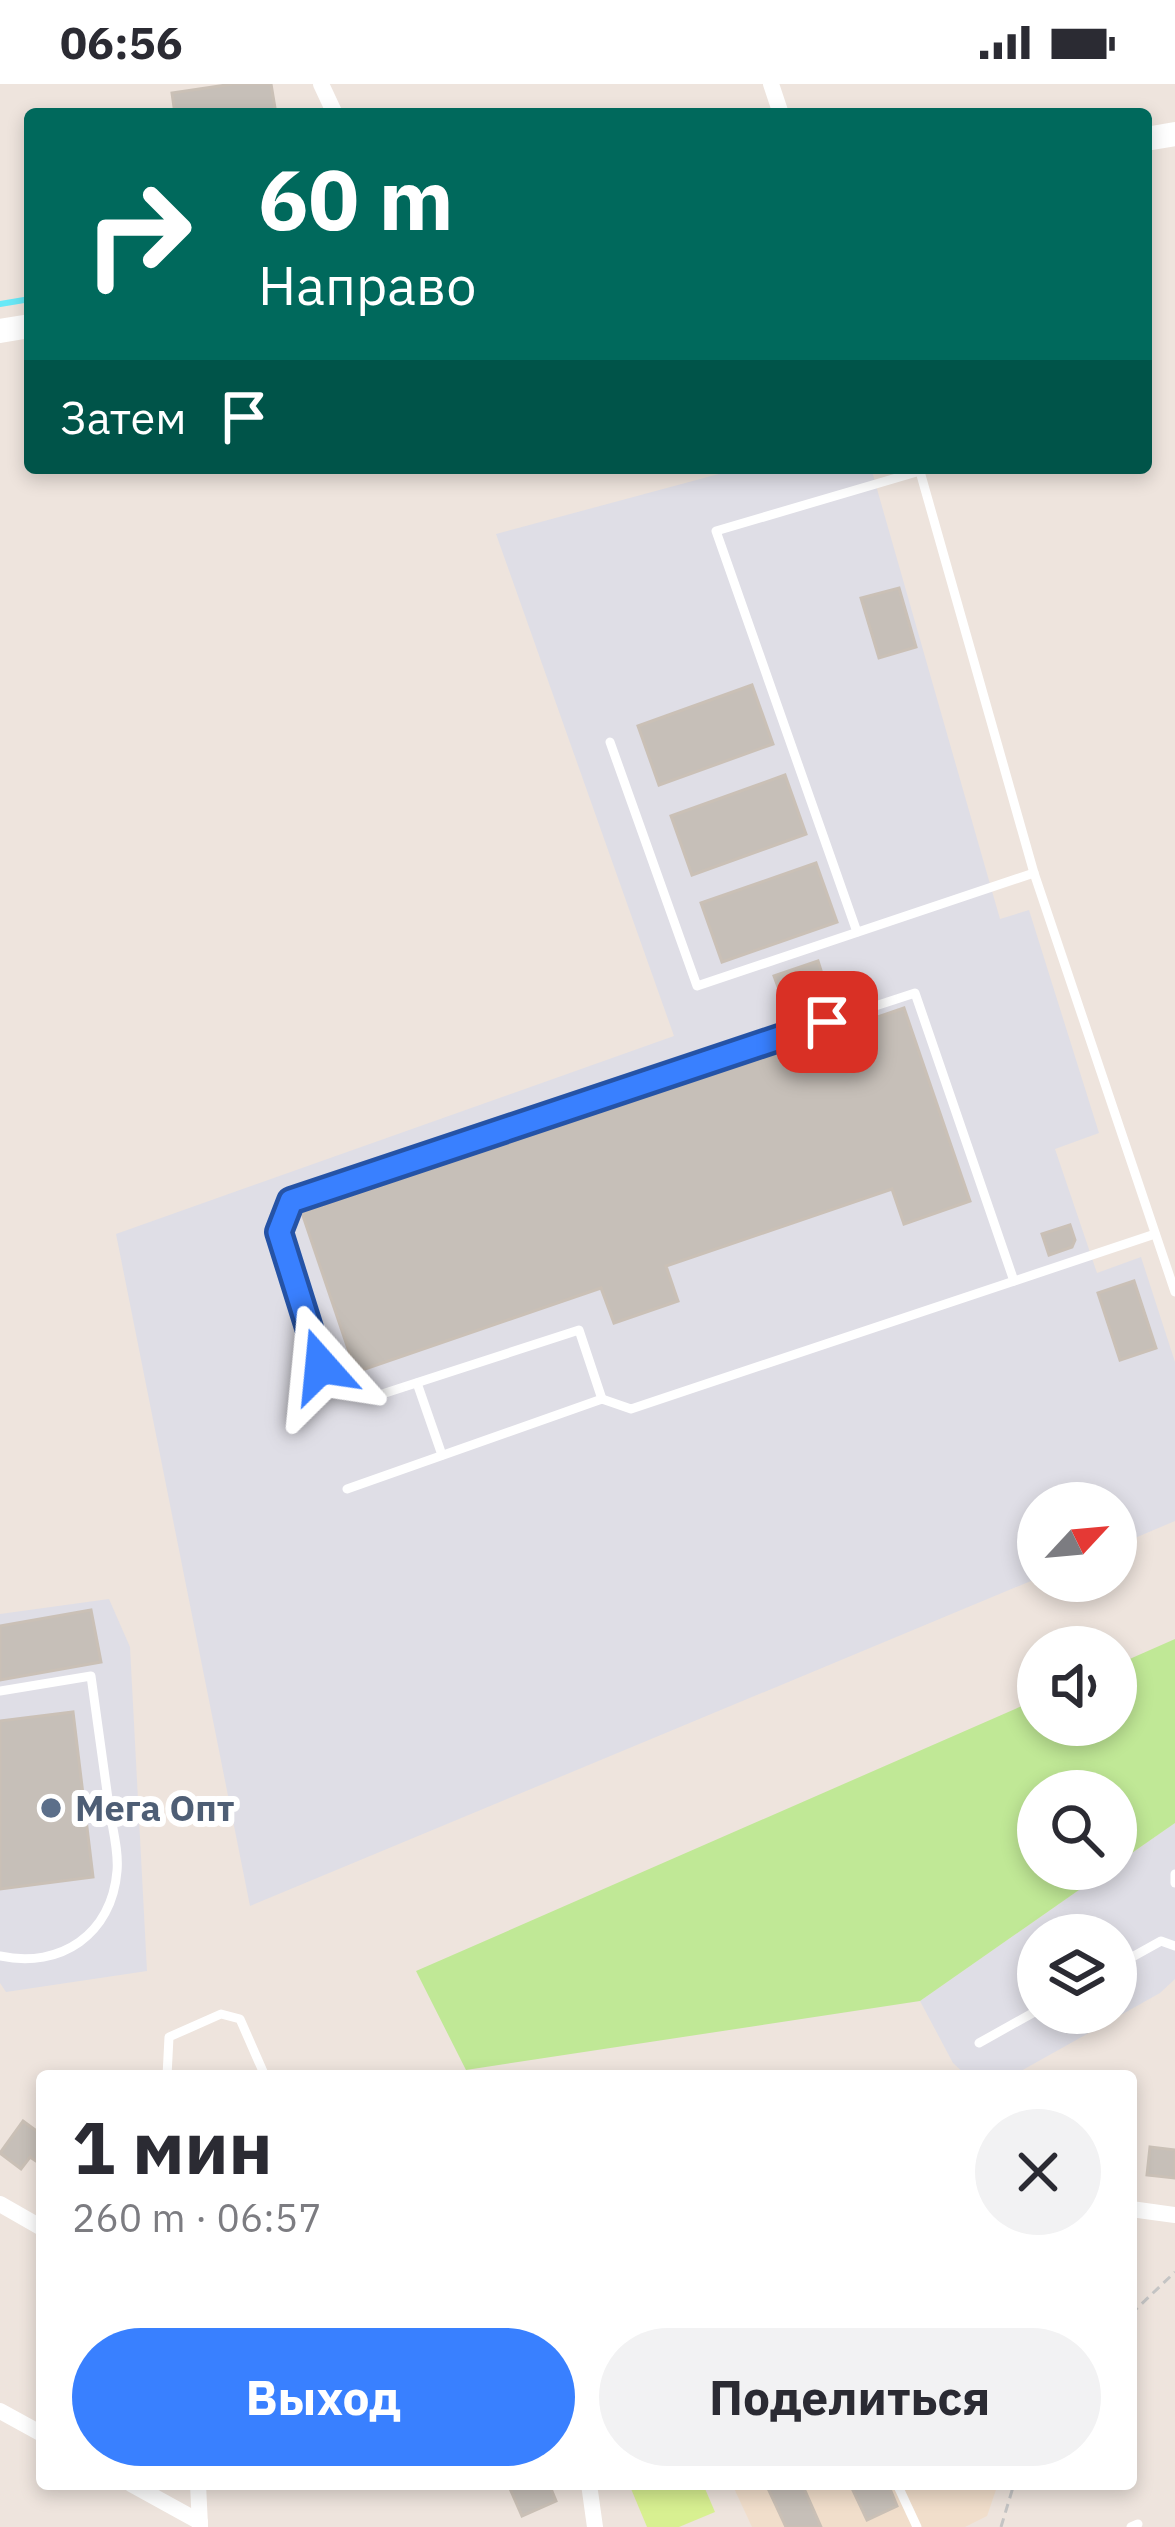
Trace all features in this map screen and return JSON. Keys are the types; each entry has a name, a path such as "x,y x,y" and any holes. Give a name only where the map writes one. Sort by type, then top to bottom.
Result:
{"street":[{"path":"0,2204 36,2225"},
{"path":"1137,2210 1175,2216"},
{"path":"0,2411 36,2431"},
{"path":"141,2490 200,2525"},
{"path":"198,2490 200,2525"},
{"path":"590,2490 595,2527"}],"lane":[{"path":"857,932 716,531 906,474"},
{"path":"920,474 1034,873 1175,1292"},
{"path":"610,742 698,986 1034,873"},
{"path":"602,1399 579,1330 374,1397 341,1390 321,1366 279,1232 291,1201 915,993 1014,1281"},
{"path":"346,1489 602,1399 631,1409 1154,1234"},
{"path":"417,1383 442,1455"},
{"path":"0,1691 91,1676 118,1868 112,1903 91,1936 43,1958 0,1956"},
{"path":"1175,1874 1175,1883"},
{"path":"1137,1954 1160,1941 1175,1946"},
{"path":"167,2070 169,2037 221,2014 240,2019 262,2070"},
{"path":"979,2043 1017,2022"},
{"path":"900,2490 917,2527"}],"path":[{"path":"1137,2308 1175,2272"},
{"path":"1001,2527 1012,2490"}],"shaded area":[{"path":"719,474 873,474 1000,919 1029,910 1099,1133 1055,1149 1097,1273 1141,1257 1175,1362 1175,1521 1137,1537 1137,1482 1017,1482 1017,1587 250,1906 116,1234 674,1036 496,534"},
{"path":"109,1599 130,1647 147,1971 6,1992 0,1983 0,1614"},
{"path":"1175,1823 1175,1979 1160,1993 1137,2006 1137,1914 1045,1914 1079,1890 1137,1890 1137,1849"},
{"path":"1017,1933 1017,2034 1087,2034 1023,2070 961,2070 920,2001"},
{"path":"735,2490 996,2490 987,2516 965,2527 752,2527"}],"green space":[{"path":"1175,1639 1175,1823 1137,1849 1137,1770 1017,1770 1017,1890 1079,1890 1045,1914 1017,1914 1017,1933 920,2001 466,2070 416,1971 1017,1708 1017,1746 1137,1746 1137,1656"},
{"path":"632,2490 706,2490 715,2512 679,2527 647,2527"}],"building":[{"path":"271,84 275,108 174,108 172,93"},
{"path":"899,588 916,647 879,658 861,598"},
{"path":"752,685 773,744 659,785 638,726"},
{"path":"785,775 806,834 692,875 671,816"},
{"path":"816,863 837,922 722,962 701,903"},
{"path":"818,961 824,980 781,995 774,976"},
{"path":"904,1008 970,1201 904,1224 892,1189 666,1266 678,1301 614,1323 601,1288 356,1372 302,1213"},
{"path":"1070,1225 1075,1240 1072,1247 1049,1255 1042,1234"},
{"path":"1134,1281 1156,1348 1120,1360 1098,1293"},
{"path":"91,1610 101,1662 0,1680 0,1626"},
{"path":"73,1712 93,1877 0,1889 0,1721"},
{"path":"23,2121 36,2131 36,2161 30,2157 21,2169 0,2153"},
{"path":"1150,2147 1175,2150 1175,2178 1147,2175"},
{"path":"511,2490 551,2490 556,2501 522,2516"},
{"path":"769,2490 805,2490 821,2527 786,2527"},
{"path":"853,2490 890,2490 897,2506 867,2520"}],"waterway":[{"path":"0,304 24,300"}],"place":[{"name":"Мега Опт","path":"51,1808"}],"route":[{"path":"321,1366 279,1232 284,1210 301,1194 827,1022"}]}
